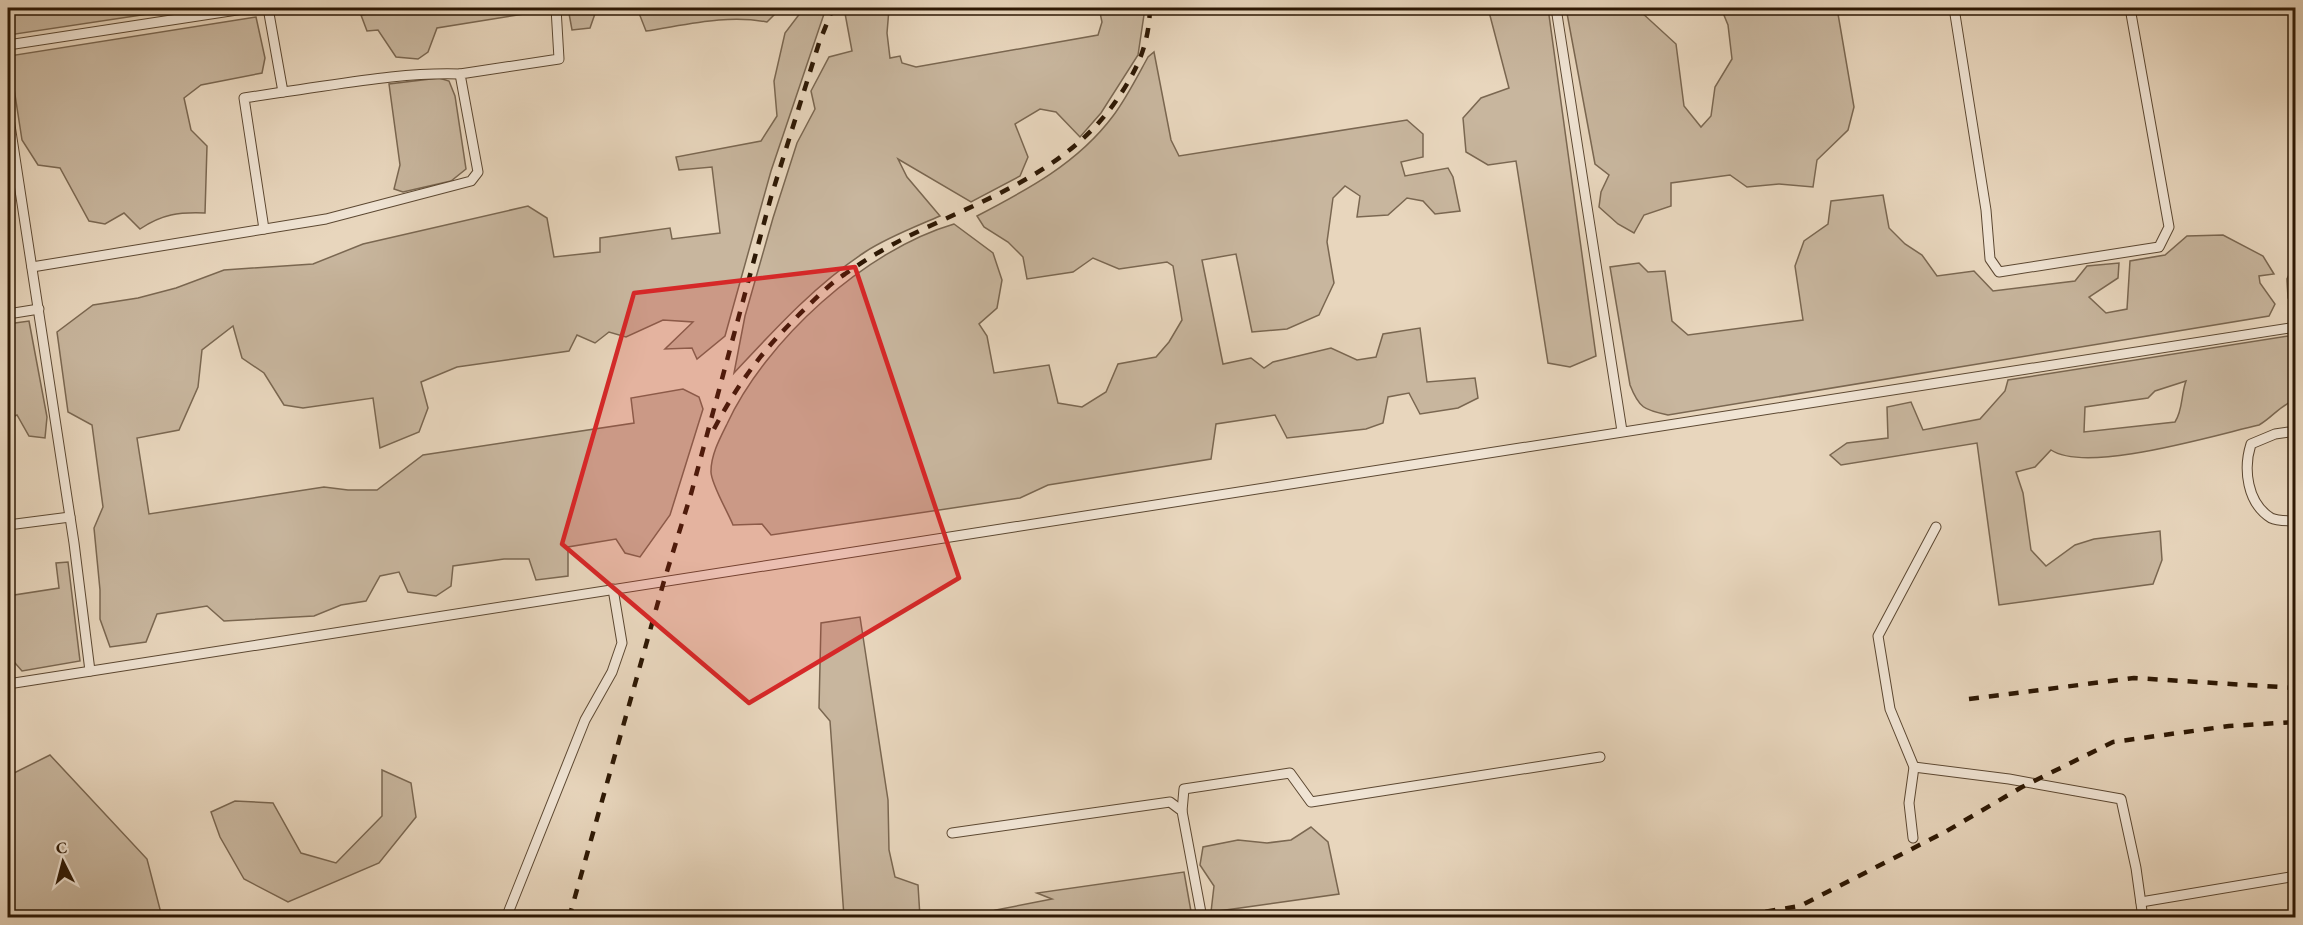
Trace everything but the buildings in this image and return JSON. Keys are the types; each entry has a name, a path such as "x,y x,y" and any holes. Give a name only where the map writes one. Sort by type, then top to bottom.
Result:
{"lane":[{"path":"8,45 250,8"},
{"path":"268,8 283,92"},
{"path":"264,229 244,98 384,78 432,73 460,74 559,59 556,8"},
{"path":"1556,8 1622,431"},
{"path":"1954,8 1986,210 1990,259 2000,272 2159,247 2169,227 2130,8"},
{"path":"32,267 326,219 471,181 478,172 460,74"},
{"path":"8,112 70,517 90,671"},
{"path":"8,314 39,309"},
{"path":"8,684 2295,327"},
{"path":"2295,431 2275,434 2251,444 2246,459 2250,496 2272,519 2295,521"},
{"path":"8,525 70,517"},
{"path":"1912,838 1909,803 1914,767 1890,709 1878,636 1936,527"},
{"path":"506,918 585,720 612,672 622,643 613,589"},
{"path":"1202,918 1182,811 1184,789 1290,773 1311,802 1600,757"},
{"path":"1914,767 2009,779 2121,799 2143,918"},
{"path":"952,833 1170,802 1182,811"},
{"path":"2141,902 2295,876"}],"highlighted area":[{"path":"855,267 959,578 749,703 562,544 634,293"}],"shaded area":[{"path":"8,8 188,8 9,35"},
{"path":"409,8 549,8 549,10 437,28 428,52 418,59 396,57 378,30 367,31 361,15"},
{"path":"568,8 597,8 590,28 572,30"},
{"path":"637,8 781,8 767,22 722,20 646,31"},
{"path":"804,8 826,8 771,171 725,336 697,359 692,348 665,349 693,322 663,320 626,337 609,332 595,343 577,335 569,351 457,367 421,382 428,408 419,432 380,448 373,398 303,408 284,405 264,373 242,358 233,326 202,350 198,387 179,430 137,438 149,514 324,487 377,490 423,455 634,423 631,398 683,389 699,397 703,409 670,515 640,557 625,553 616,539 568,547 568,576 536,580 529,559 504,559 453,566 451,586 436,596 408,592 399,572 380,576 366,601 341,605 314,616 224,621 207,606 157,614 146,642 110,647 100,619 100,590 94,528 103,507 92,425 68,412 57,332 93,305 138,298 176,288 224,270 313,264 363,244 528,206 547,218 554,257 600,252 600,238 670,228 672,239 720,233 712,167 679,170 676,157 761,141 777,116 774,81 785,33"},
{"path":"844,8 898,8 889,9 887,33 890,58 900,56 902,63 916,67 1098,35 1102,22 1099,8 1145,8 1138,55 1101,113 1080,137 1056,112 1040,109 1015,124 1028,157 1020,176 971,202 898,159 907,177 940,216 883,242 847,265 796,308 734,373 745,316 773,218 797,143 815,109 811,91 829,57 852,51"},
{"path":"1488,8 1548,8 1596,356 1570,367 1548,363 1516,161 1488,165 1466,152 1463,118 1481,98 1509,88"},
{"path":"1566,8 1637,8 1637,12 1640,11 1676,44 1684,106 1701,127 1711,116 1715,87 1732,59 1728,25 1721,8 1837,8 1854,107 1848,130 1817,160 1813,187 1779,184 1747,187 1730,175 1671,183 1671,206 1644,215 1634,233 1618,224 1599,207 1601,192 1609,175 1595,164"},
{"path":"256,17 265,58 262,73 201,85 184,98 191,130 207,146 205,213 171,215 140,229 124,213 105,224 89,221 60,168 38,165 22,140 9,56"},
{"path":"1154,52 1171,140 1179,156 1407,120 1423,134 1423,157 1401,162 1405,176 1448,168 1453,177 1460,211 1435,214 1423,201 1407,198 1388,215 1357,217 1360,196 1345,186 1333,198 1327,242 1334,283 1319,315 1287,329 1252,332 1236,254 1202,260 1223,364 1251,358 1264,368 1273,362 1331,348 1357,360 1376,357 1383,334 1420,328 1427,382 1475,378 1478,398 1458,408 1420,414 1409,393 1388,397 1383,423 1366,429 1287,438 1275,415 1216,424 1211,459 1048,485 1020,498 771,535 762,524 733,525 713,482 711,465 719,441 744,392 766,361 792,331 822,302 886,254 920,237 954,224 993,253 1002,280 997,308 979,324 987,336 994,373 1049,365 1058,403 1082,407 1106,392 1118,364 1156,357 1169,342 1182,320 1173,266 1167,262 1119,269 1093,258 1073,272 1027,279 1023,257 1008,242 984,227 977,216 1051,174 1084,148 1113,116 1148,57"},
{"path":"439,78 449,81 455,96 466,169 451,181 403,192 394,189 400,165 389,84"},
{"path":"1883,195 1889,228 1905,244 1922,255 1937,276 1974,271 1993,291 2075,281 2087,266 2119,263 2118,278 2089,297 2106,313 2127,309 2130,261 2165,255 2187,236 2223,235 2263,256 2274,274 2259,276 2260,283 2275,304 2269,316 1668,415 1643,407 1636,399 1630,385 1610,267 1639,263 1648,272 1665,271 1672,321 1688,335 1803,320 1795,266 1804,241 1828,224 1831,201"},
{"path":"2295,262 2295,298 2288,298 2287,279"},
{"path":"29,321 47,417 45,438 29,436 17,415 8,419 8,324"},
{"path":"2295,335 2295,400 2259,425 2183,444 2121,455 2092,458 2068,456 2051,450 2035,467 2016,472 2023,493 2031,550 2046,566 2075,545 2094,539 2160,531 2162,560 2153,584 1999,605 1977,443 1841,465 1830,455 1847,443 1888,438 1887,407 1911,402 1923,430 1980,419 2005,391 2008,380","holes":["2186,381 2175,422 2084,432 2085,407 2148,398 2155,391"]},
{"path":"68,562 80,661 22,671 8,655 8,596 59,588 56,563"},
{"path":"860,617 888,800 889,850 895,877 918,885 920,917 844,917 830,721 819,708 821,623"},
{"path":"50,755 147,859 162,917 8,917 8,776"},
{"path":"382,770 411,783 416,817 379,863 288,902 244,879 220,837 211,812 235,801 273,803 301,853 336,863 382,816"},
{"path":"1311,827 1328,842 1339,894 1211,912 1214,886 1200,865 1203,847 1238,840 1267,843 1291,840"},
{"path":"1184,872 1192,917 972,917 1052,899 1037,893"}],"railway":[{"path":"569,918 664,581 691,494 771,197 819,43 833,8"},
{"path":"714,429 744,378 767,349 792,321 835,281 866,260 920,230 1012,187 1038,172 1084,138 1104,117 1134,72 1145,42 1150,8"},
{"path":"1969,699 2134,678 2296,688"},
{"path":"1726,918 1800,906 1945,832 2022,787 2113,742 2229,726 2296,722"}]}
